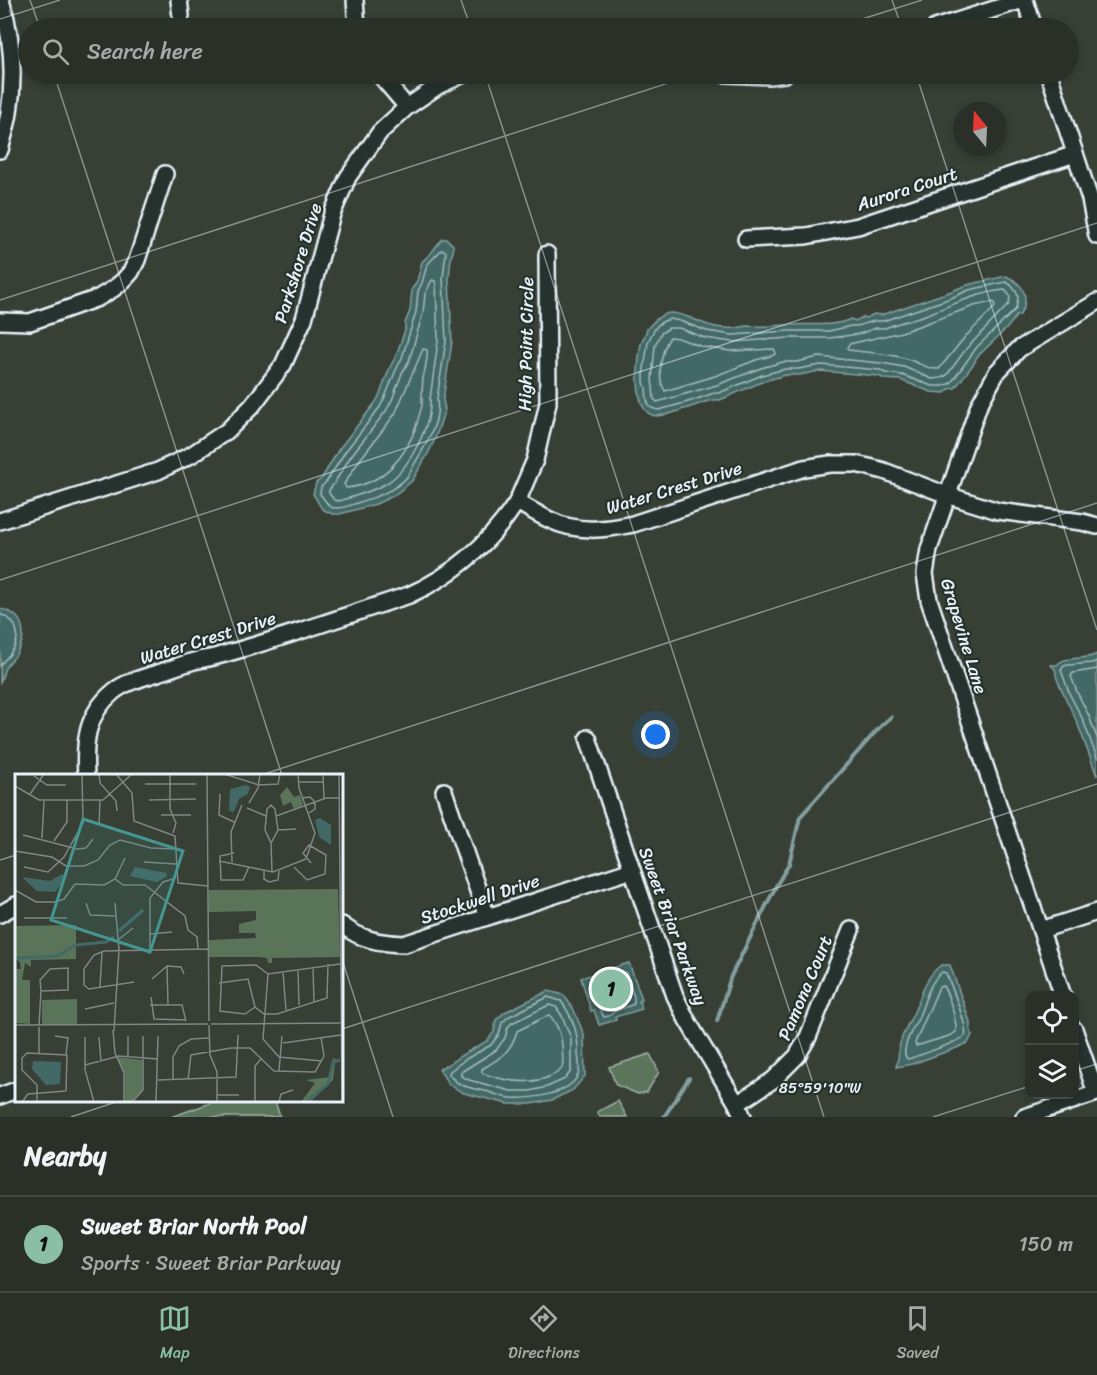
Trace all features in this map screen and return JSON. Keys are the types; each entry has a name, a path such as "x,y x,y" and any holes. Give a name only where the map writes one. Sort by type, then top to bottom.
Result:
{"street":[{"path":"0,150 9,113 12,66 8,26 1,0"},
{"path":"179,0 181,16"},
{"path":"355,0 356,18"},
{"path":"967,18 1024,0 1030,18"},
{"path":"387,84 407,107"},
{"name":"Parkshore Drive","path":"0,521 158,471 191,455 227,431 252,406 283,365 304,319 332,214 348,177 380,132 407,107 442,84"},
{"path":"1052,84 1090,199 1097,236"},
{"name":"Aurora Court","path":"746,239 806,236 858,226 1076,154"},
{"path":"0,321 30,322 99,298 122,282 131,272 137,260 165,174"},
{"name":"High Point Circle","path":"517,502 535,460 548,403 547,254"},
{"name":"Grapevine Lane","path":"1061,991 929,600 924,574 929,549 979,405 997,372 1019,349 1097,302"},
{"name":"Water Crest Drive","path":"86,774 84,752 88,731 101,704 114,691 140,679 196,661 220,656 423,589 457,568 484,544 517,502 550,520 575,528 596,530 633,524 804,468 830,464 855,464 884,471 998,512 1082,522 1097,526"},
{"name":"Sweet Briar Parkway","path":"588,738 675,996 740,1111"},
{"path":"444,791 487,917"},
{"name":"Stockwell Drive","path":"344,927 351,932 380,944 404,944 632,870"},
{"path":"0,914 15,906"},
{"path":"1041,930 1097,912"},
{"name":"Pamona Court","path":"740,1111 797,1056 808,1037 851,930"},
{"path":"1024,1117 1096,1093 1079,1044"},
{"path":"0,1096 15,1090"}],"green space":[{"path":"650,1054 659,1072 647,1092 638,1094 616,1085 609,1067"},
{"path":"618,1101 627,1117 600,1117 597,1112"},
{"path":"213,1102 275,1102 280,1117 171,1117"}],"water":[{"path":"442,239 447,239 453,245 449,278 452,342 443,400 445,409 435,439 412,481 393,496 376,504 332,514 322,509 313,494 316,483 322,478 339,449 380,394 405,330 412,289 417,281 422,262"},
{"path":"1006,276 1016,281 1023,290 1024,308 1020,315 1017,315 976,358 955,388 945,393 931,392 900,380 884,379 879,376 820,371 786,375 764,381 720,400 707,401 664,415 652,415 646,411 642,403 638,370 642,341 649,326 665,314 678,314 708,325 728,328 828,324 851,319 855,321 874,314 881,315 967,285"},
{"path":"0,609 8,611 19,620 23,632 16,655 5,668 0,682"},
{"path":"1097,654 1097,776 1077,722 1057,679 1055,669 1051,665"},
{"path":"629,963 642,999 639,1001 642,1009 615,1017 616,1020 599,1025 594,1010 591,1011 581,978"},
{"path":"941,965 950,965 970,1022 972,1035 968,1043 954,1049 912,1064 896,1067 900,1044 926,983"},
{"path":"548,991 564,995 574,1010 584,1035 585,1076 573,1090 552,1100 531,1104 508,1104 464,1093 449,1085 439,1069 487,1041 494,1032 496,1020 505,1012"}],"waterway":[{"path":"717,1021 731,976 789,864 800,817 891,717"},
{"path":"664,1117 689,1078"}],"place":[{"name":"Sweet Briar North Pool","path":"611,989"}]}
